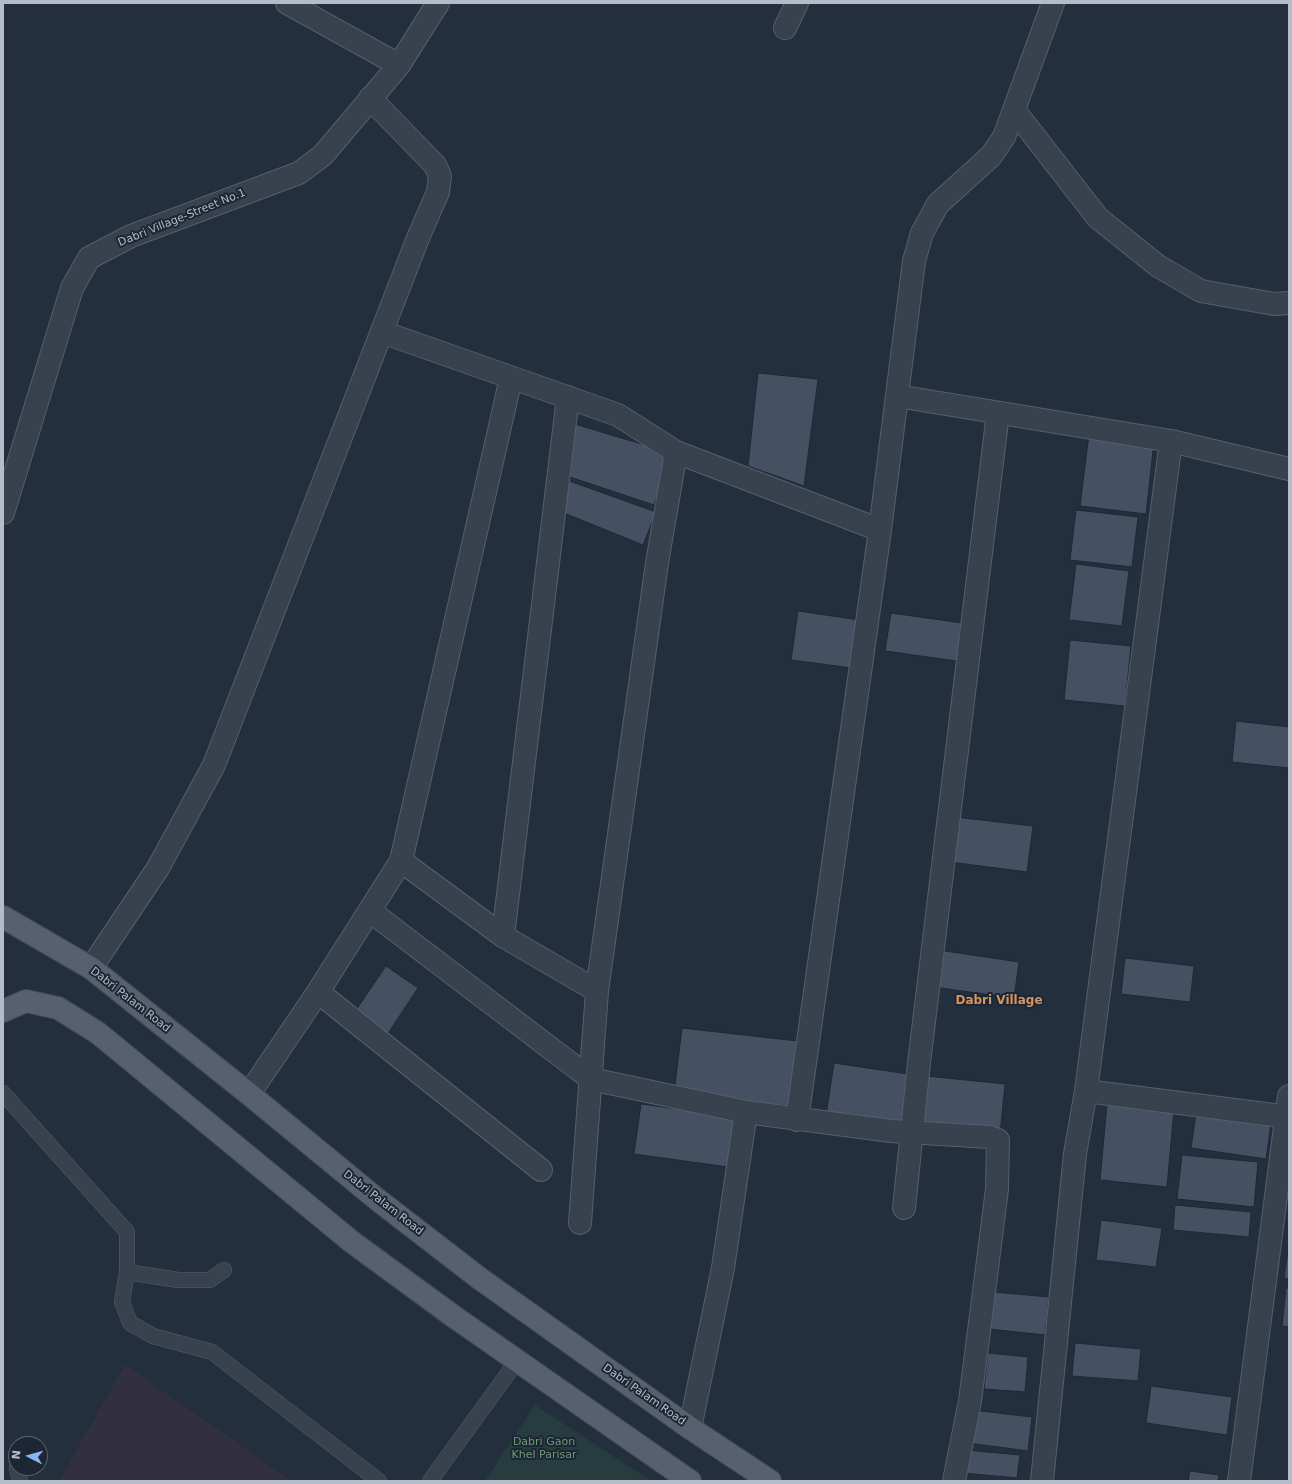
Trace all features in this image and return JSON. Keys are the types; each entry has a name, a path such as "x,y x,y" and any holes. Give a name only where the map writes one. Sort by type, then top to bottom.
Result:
{"main road":[{"name":"Dabri Palam Road","path":"3,917 90,968 249,1094 378,1200 479,1278 690,1428 767,1480"},
{"path":"3,1010 26,1001 58,1008 98,1033 352,1242 517,1361 690,1481"}],"street":[{"path":"287,3 399,65"},
{"name":"Dabri Village-Street No.1","path":"3,513 72,288 89,258 131,236 298,172 323,155 399,65 438,3"},
{"path":"785,28 797,3"},
{"path":"797,1120 880,530 914,261 922,233 938,204 991,156 1004,137 1053,3"},
{"path":"90,968 158,868 214,765 438,192 440,176 434,165 370,98"},
{"path":"1014,110 1098,218 1158,266 1202,291 1274,304 1289,303"},
{"path":"382,332 618,415 676,452 880,530"},
{"path":"249,1094 318,992 401,861 511,378"},
{"path":"897,396 1171,441 1289,469"},
{"path":"503,936 568,397"},
{"path":"904,1208 919,1063 998,413"},
{"path":"1042,1481 1075,1154 1086,1091 1171,441"},
{"path":"580,1222 597,991 657,562 676,452"},
{"path":"401,861 503,936 597,991"},
{"path":"370,911 591,1079 746,1112 797,1120 912,1133 989,1137 998,1140 998,1189 986,1284 970,1402 954,1481"},
{"path":"318,992 541,1170"},
{"path":"1086,1091 1288,1110 1239,1481"},
{"path":"690,1428 723,1268 746,1112"}],"lane":[{"path":"3,1093 127,1232 127,1272 122,1302 130,1323 153,1336 212,1352 379,1481"},
{"path":"127,1272 178,1280 210,1280 224,1270"},
{"path":"430,1481 517,1361"}],"shaded area":[{"path":"125,1365 292,1481 59,1481"}],"green space":[{"name":"Dabri Gaon Khel Parisar","path":"535,1405 651,1481 485,1481"}],"building":[{"path":"758,373 818,379 804,486 748,466"},
{"path":"571,423 672,453 654,505 564,475"},
{"path":"1089,434 1154,442 1146,514 1080,506"},
{"path":"561,478 656,512 643,545 559,511"},
{"path":"1076,510 1138,517 1132,567 1070,560"},
{"path":"1076,564 1129,571 1122,626 1069,620"},
{"path":"798,611 859,620 852,668 791,660"},
{"path":"891,613 962,623 957,661 885,651"},
{"path":"1070,640 1131,646 1125,706 1064,700"},
{"path":"1236,721 1289,727 1289,768 1232,762"},
{"path":"955,817 1033,826 1027,872 950,862"},
{"path":"938,950 1019,962 1014,998 933,987"},
{"path":"1125,958 1194,966 1190,1002 1121,994"},
{"path":"386,966 418,988 385,1038 352,1016"},
{"path":"682,1028 806,1042 799,1107 674,1093"},
{"path":"834,1063 908,1074 901,1126 826,1116"},
{"path":"926,1076 1005,1084 1000,1135 921,1127"},
{"path":"641,1104 736,1117 728,1167 634,1154"},
{"path":"1107,1104 1174,1110 1167,1187 1100,1180"},
{"path":"1196,1113 1271,1123 1266,1159 1191,1148"},
{"path":"1182,1155 1258,1162 1254,1207 1177,1199"},
{"path":"1175,1205 1251,1212 1249,1237 1173,1230"},
{"path":"1101,1220 1162,1228 1156,1267 1096,1260"},
{"path":"1289,1244 1289,1279 1284,1278"},
{"path":"1286,1288 1289,1288 1289,1327 1282,1326"},
{"path":"993,1292 1049,1297 1045,1335 989,1329"},
{"path":"1075,1343 1141,1349 1138,1381 1072,1376"},
{"path":"988,1353 1028,1357 1025,1392 984,1389"},
{"path":"1151,1386 1232,1397 1227,1435 1146,1423"},
{"path":"972,1410 1032,1417 1028,1451 968,1443"},
{"path":"966,1450 1020,1455 1017,1478 963,1473"},
{"path":"1190,1471 1219,1475 1218,1481 1188,1481"}],"district":[{"name":"Dabri Village","path":"999,1001"}]}
